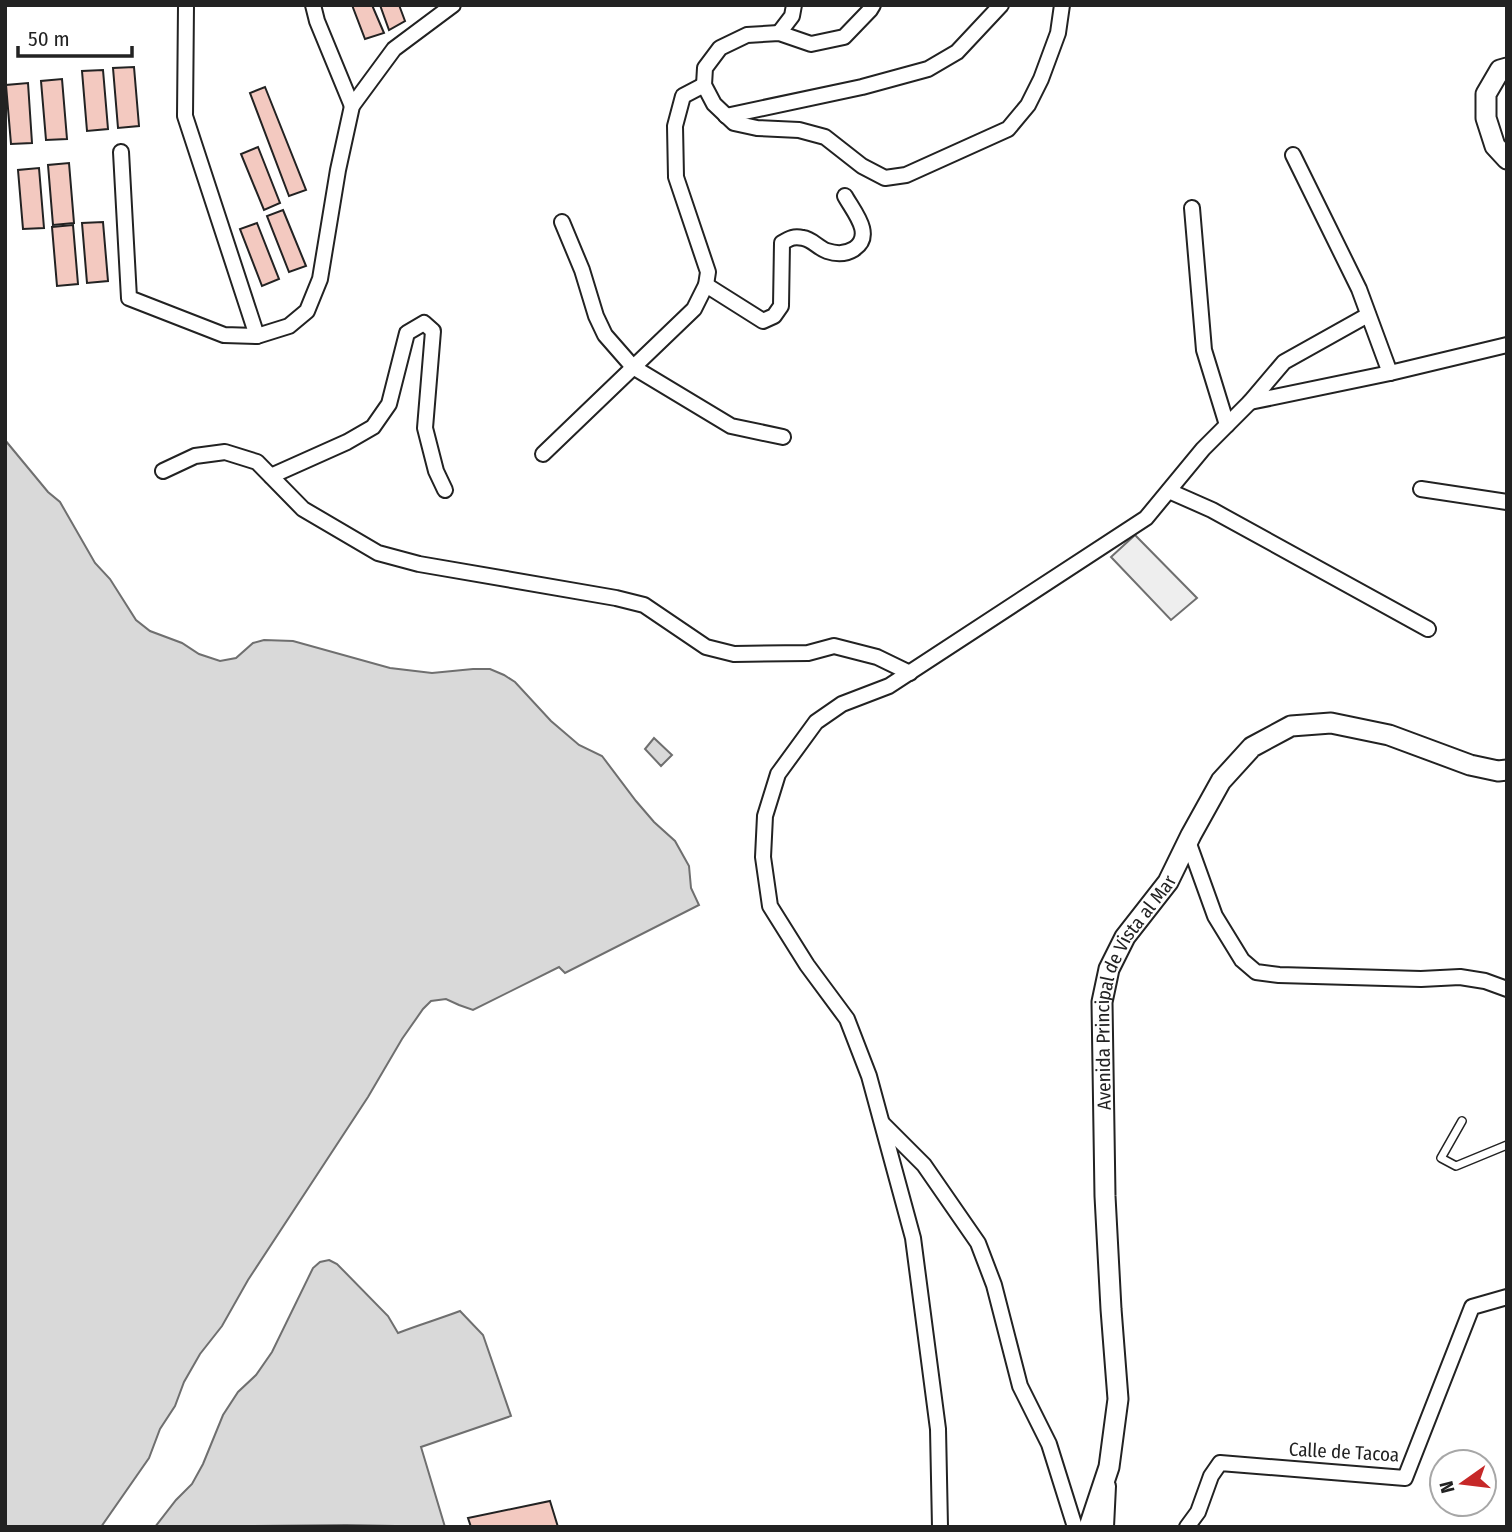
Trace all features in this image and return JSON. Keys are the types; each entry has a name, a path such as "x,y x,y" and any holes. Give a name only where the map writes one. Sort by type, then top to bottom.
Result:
{"street":[{"path":"186,5 185,116 257,337"},
{"path":"313,5 352,106"},
{"path":"779,33 792,16 794,5"},
{"path":"873,5 844,37 811,44 779,33 747,35 720,48 705,68 704,85 713,104 734,123 757,128 799,130 825,138 862,166 885,178 905,175 1008,129 1028,105 1041,79 1058,33 1062,5"},
{"path":"726,116 862,88 928,69 957,52 1000,5"},
{"path":"121,152 129,298 224,335 257,337 289,326 307,311 320,279 338,170 352,106 394,49 448,7"},
{"path":"1507,68 1500,70 1486,94 1486,118 1495,146 1507,159"},
{"path":"543,454 694,309 706,285 708,272 676,177 675,126 683,96 704,85"},
{"path":"1293,155 1359,289 1390,373"},
{"path":"706,285 762,321 774,316 781,306 782,243 792,237 805,238 825,251 843,253 855,248 862,241 864,233 861,224 845,196"},
{"path":"1192,208 1204,350 1227,425"},
{"path":"562,222 605,335 634,367 731,426 783,437"},
{"path":"940,1527 938,1429 913,1238 882,1123 869,1076 847,1019 807,965 770,906 764,857 765,816 778,774 816,722 842,704 889,686 1146,518 1203,449 1250,402 1284,362 1368,315"},
{"path":"271,476 347,442 373,427 389,404 407,333 424,323 433,331 425,428 436,471 445,490"},
{"path":"1250,402 1507,345"},
{"path":"163,471 195,456 225,452 257,462 303,509 378,554 419,564 644,605 706,647 734,654 808,653 834,646 877,657 910,673"},
{"path":"1420,489 1507,502"},
{"path":"1170,491 1212,510 1428,629"},
{"name":"Avenida Principal de Vista al Mar","path":"1089,1527 1109,1467 1118,1399 1105,1196 1102,1002 1109,969 1125,937 1168,882 1221,781 1252,747 1291,726 1331,723 1389,735 1470,765 1498,771 1507,770"},
{"path":"1188,841 1215,916 1242,960 1256,972 1421,979 1460,977 1485,981 1507,989"},
{"path":"882,1123 924,1165 978,1243 994,1285 1020,1386 1049,1444 1075,1527"},
{"name":"Calle de Tacoa","path":"1187,1527 1198,1512 1211,1476 1220,1463 1405,1478 1472,1307 1507,1297"},
{"path":"1106,1527 1109,1467"}],"lane":[{"path":"1462,1121 1441,1158 1456,1166 1507,1144"}],"shaded area":[{"path":"5,440 48,492 60,502 95,563 110,579 136,620 150,631 220,661 236,658 253,643 264,640 293,641 390,668 432,673 490,669 515,682 551,721 579,745 602,756 654,822 675,841 689,866 691,888 699,905 565,973 559,967 473,1010 446,999 431,1001 423,1009 248,1280 222,1326 200,1354 184,1382 175,1406 160,1429 149,1458 101,1527 5,1527"},
{"path":"1135,535 1197,598 1171,620 1111,557"},
{"path":"654,738 672,755 661,766 645,749"},
{"path":"329,1260 337,1264 388,1316 398,1333 460,1311 483,1335 511,1416 421,1447 445,1527 155,1527 192,1484 223,1415 238,1392 256,1375 272,1352 313,1268 320,1262"}],"building":[{"path":"352,5 372,5 384,33 365,39"},
{"path":"380,5 399,5 405,21 389,30"},
{"path":"134,67 139,126 118,128 113,68"},
{"path":"103,70 108,129 87,131 82,71"},
{"path":"62,79 67,139 46,140 41,81"},
{"path":"28,83 32,143 11,144 6,85"},
{"path":"265,87 306,190 289,196 250,93"},
{"path":"258,147 280,203 264,210 241,154"},
{"path":"69,163 74,223 53,225 48,165"},
{"path":"39,168 44,228 23,229 18,170"},
{"path":"283,210 306,266 289,272 267,216"},
{"path":"103,222 108,281 87,283 82,223"},
{"path":"257,223 279,279 262,286 240,229"},
{"path":"73,225 78,284 57,286 52,227"},
{"path":"550,1501 558,1527 471,1527 468,1518"}]}
